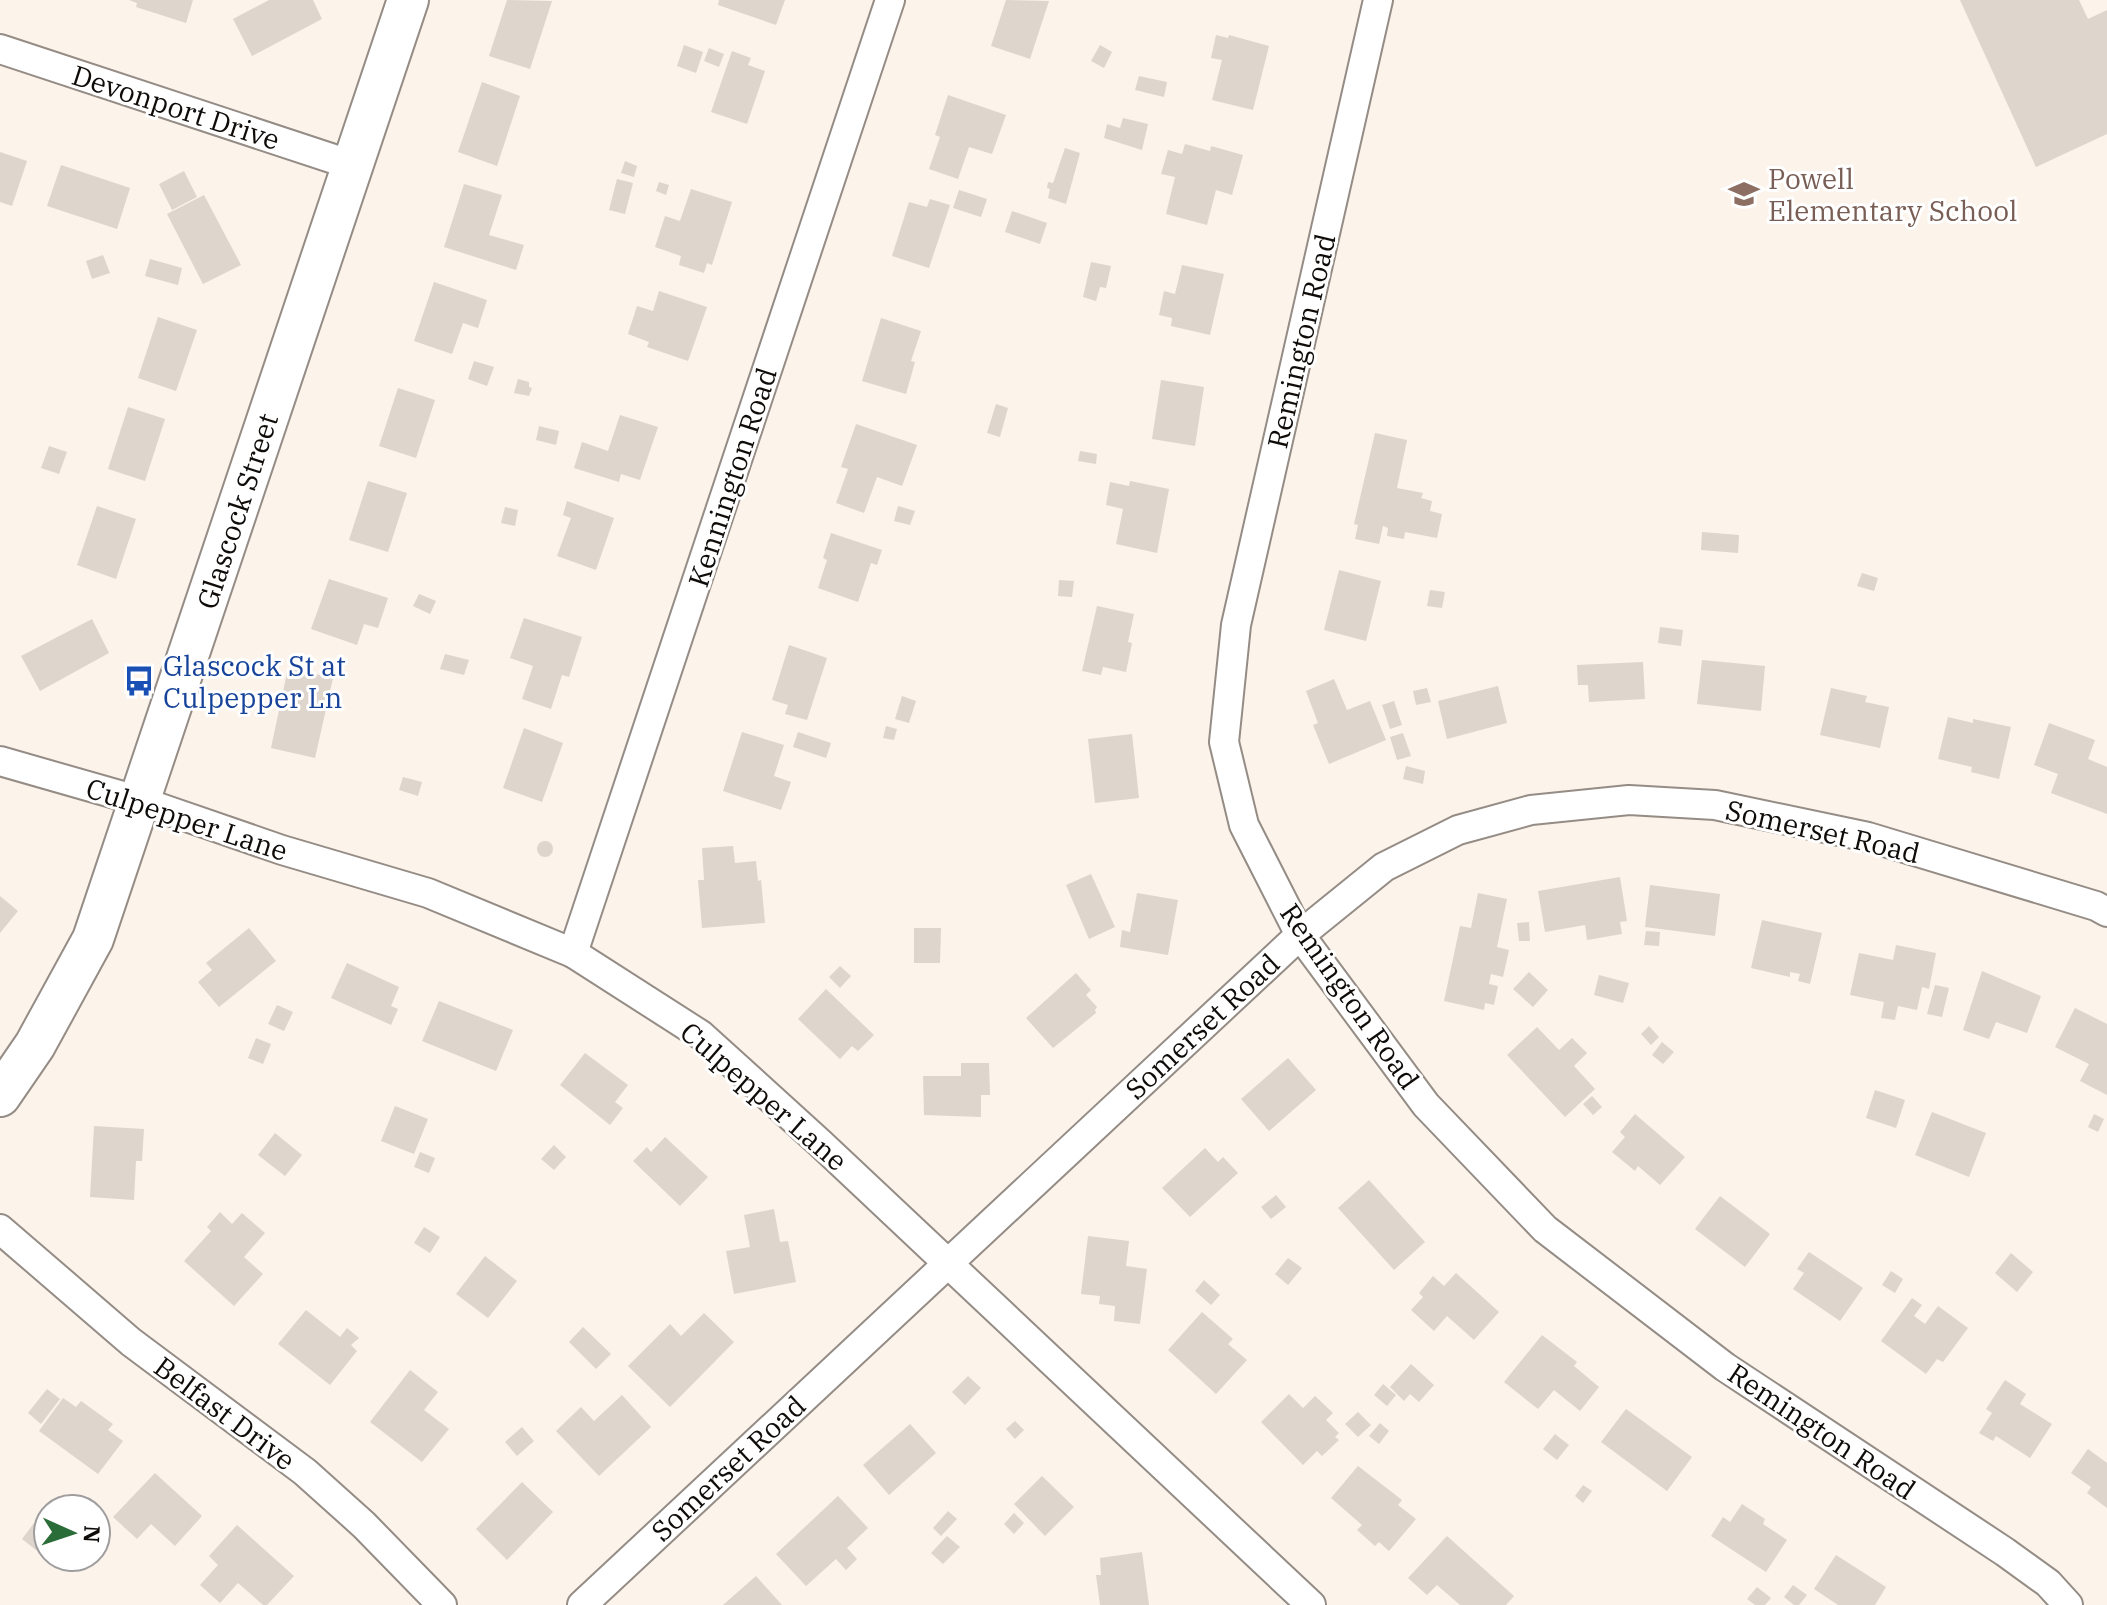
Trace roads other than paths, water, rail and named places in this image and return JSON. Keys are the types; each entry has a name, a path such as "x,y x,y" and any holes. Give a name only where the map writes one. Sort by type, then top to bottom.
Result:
{"street":[{"name":"Glascock Street","path":"0,1096 35,1045 93,939 408,0"},
{"name":"Kennington Road","path":"573,953 890,0"},
{"name":"Remington Road","path":"1378,0 1236,625 1224,742 1244,825 1300,935 1426,1105 1545,1229 1725,1367 2005,1552 2048,1583 2068,1605"},
{"name":"Devonport Drive","path":"0,49 352,165"},
{"name":"Culpepper Lane","path":"0,761 140,801 282,850 428,893 573,953 701,1035 947,1263 1297,1600"},
{"name":"Somerset Road","path":"582,1605 1300,935 1384,867 1458,830 1531,810 1629,800 1715,805 1868,837 2096,906 2107,912"},
{"name":"Belfast Drive","path":"0,1229 131,1342 305,1472 364,1525 442,1605"}],"place":[{"name":"Powell Elementary School","path":"1744,194"},
{"name":"Glascock St at Culpepper Ln","path":"139,681"}]}
